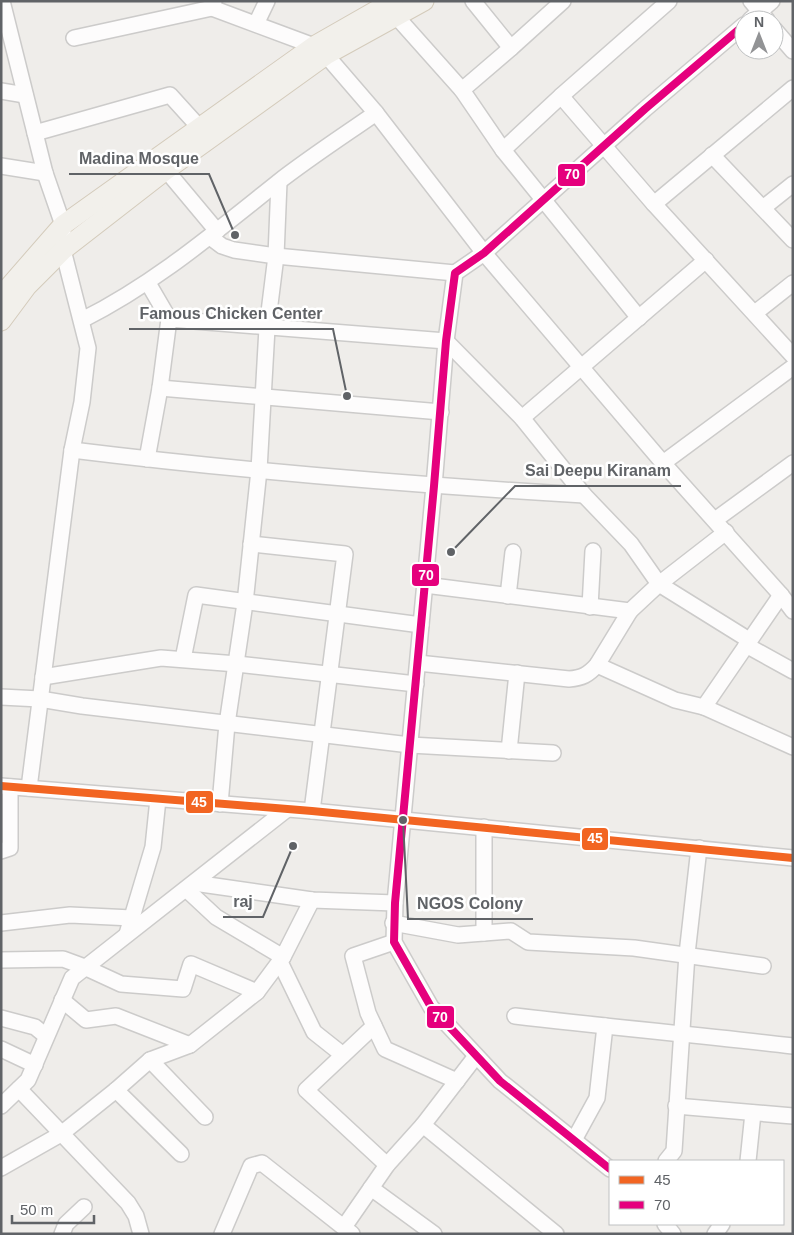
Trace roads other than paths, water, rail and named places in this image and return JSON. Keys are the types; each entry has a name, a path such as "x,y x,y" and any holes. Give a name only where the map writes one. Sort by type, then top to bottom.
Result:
{"main road":[{"path":"1,296 63,225 198,127 387,7 424,1"},
{"path":"1,321 27,286 63,250 320,51"}],"street":[{"path":"2,1 45,173 63,225 63,250 88,348 82,402 72,450 29,788"},
{"path":"256,24 267,1"},
{"path":"473,1 511,48"},
{"path":"462,90 563,1"},
{"path":"503,150 560,96 669,1"},
{"path":"761,10 772,1"},
{"path":"74,38 213,4 320,51 376,113 484,253 663,463 786,594 793,611"},
{"path":"387,7 462,90 503,150 639,318"},
{"path":"166,170 228,250 455,273 484,253 734,34"},
{"path":"784,40 793,50"},
{"path":"654,204 793,88"},
{"path":"1,91 25,95"},
{"path":"35,133 170,95 198,127"},
{"path":"560,96 654,204 793,356"},
{"path":"82,320 148,283 279,182 376,113"},
{"path":"712,155 793,240"},
{"path":"1,166 45,173"},
{"path":"220,804 227,724 245,603 259,470 266,328 276,256 279,182"},
{"path":"763,208 793,184"},
{"path":"522,418 706,260"},
{"path":"455,273 446,341 395,903 394,942 431,1007 500,1082 609,1168"},
{"path":"146,460 160,388 169,319 148,283"},
{"path":"755,313 793,283"},
{"path":"169,319 446,341 522,418 584,495 631,544 658,584 793,671"},
{"path":"663,463 793,367"},
{"path":"160,388 441,412"},
{"path":"72,450 146,460 434,486 584,495"},
{"path":"715,520 793,463"},
{"path":"418,663 569,679 581,678 590,673 597,665 630,612 658,584 726,532"},
{"path":"251,544 345,554 312,811"},
{"path":"590,606 594,551"},
{"path":"508,596 513,552"},
{"path":"425,585 630,612"},
{"path":"704,707 747,642 786,594"},
{"path":"183,659 196,595 421,625"},
{"path":"43,676 161,658 237,664 416,684"},
{"path":"597,665 675,700 704,707 793,747"},
{"path":"509,751 516,674"},
{"path":"1,697 40,699 227,724 410,745 553,754"},
{"path":"1,851 10,848 5,787 312,811 793,858"},
{"path":"127,934 153,847 158,799"},
{"path":"3,1101 28,1080 72,978 286,810"},
{"path":"484,827 484,933"},
{"path":"667,1160 674,1151 687,954 699,848"},
{"path":"190,886 312,900 395,903"},
{"path":"190,886 216,917 282,960 314,1032 343,1054"},
{"path":"1,1168 61,1134 150,1060 190,1045 257,992 282,960 312,900"},
{"path":"1,923 70,915 132,918"},
{"path":"394,924 458,935 511,931 528,942 634,948 763,966"},
{"path":"394,942 353,956 368,1013 385,1049 457,1081"},
{"path":"1,960 63,959 85,967 120,984 183,989 191,964 257,992"},
{"path":"62,1000 86,1020 116,1016 190,1045"},
{"path":"515,1016 682,1032 793,1046"},
{"path":"1,1018 35,1027 46,1036"},
{"path":"374,1026 306,1090 387,1165"},
{"path":"574,1140 597,1098 605,1026"},
{"path":"1,1049 35,1065"},
{"path":"222,1234 251,1166 262,1163 348,1230 371,1188 387,1165 423,1125 476,1056"},
{"path":"150,1060 206,1117"},
{"path":"19,1089 128,1203 136,1216 141,1234"},
{"path":"116,1090 181,1154"},
{"path":"676,1106 793,1116"},
{"path":"748,1160 753,1113"},
{"path":"423,1125 556,1234"},
{"path":"371,1188 434,1234"},
{"path":"62,1234 66,1224 84,1207"}],"place":[{"name":"Madina Mosque","path":"235,235"},
{"name":"Famous Chicken Center","path":"347,396"},
{"name":"Sai Deepu Kiranam","path":"451,552"},
{"name":"NGOS Colony","path":"403,820"},
{"name":"raj","path":"293,846"}]}
